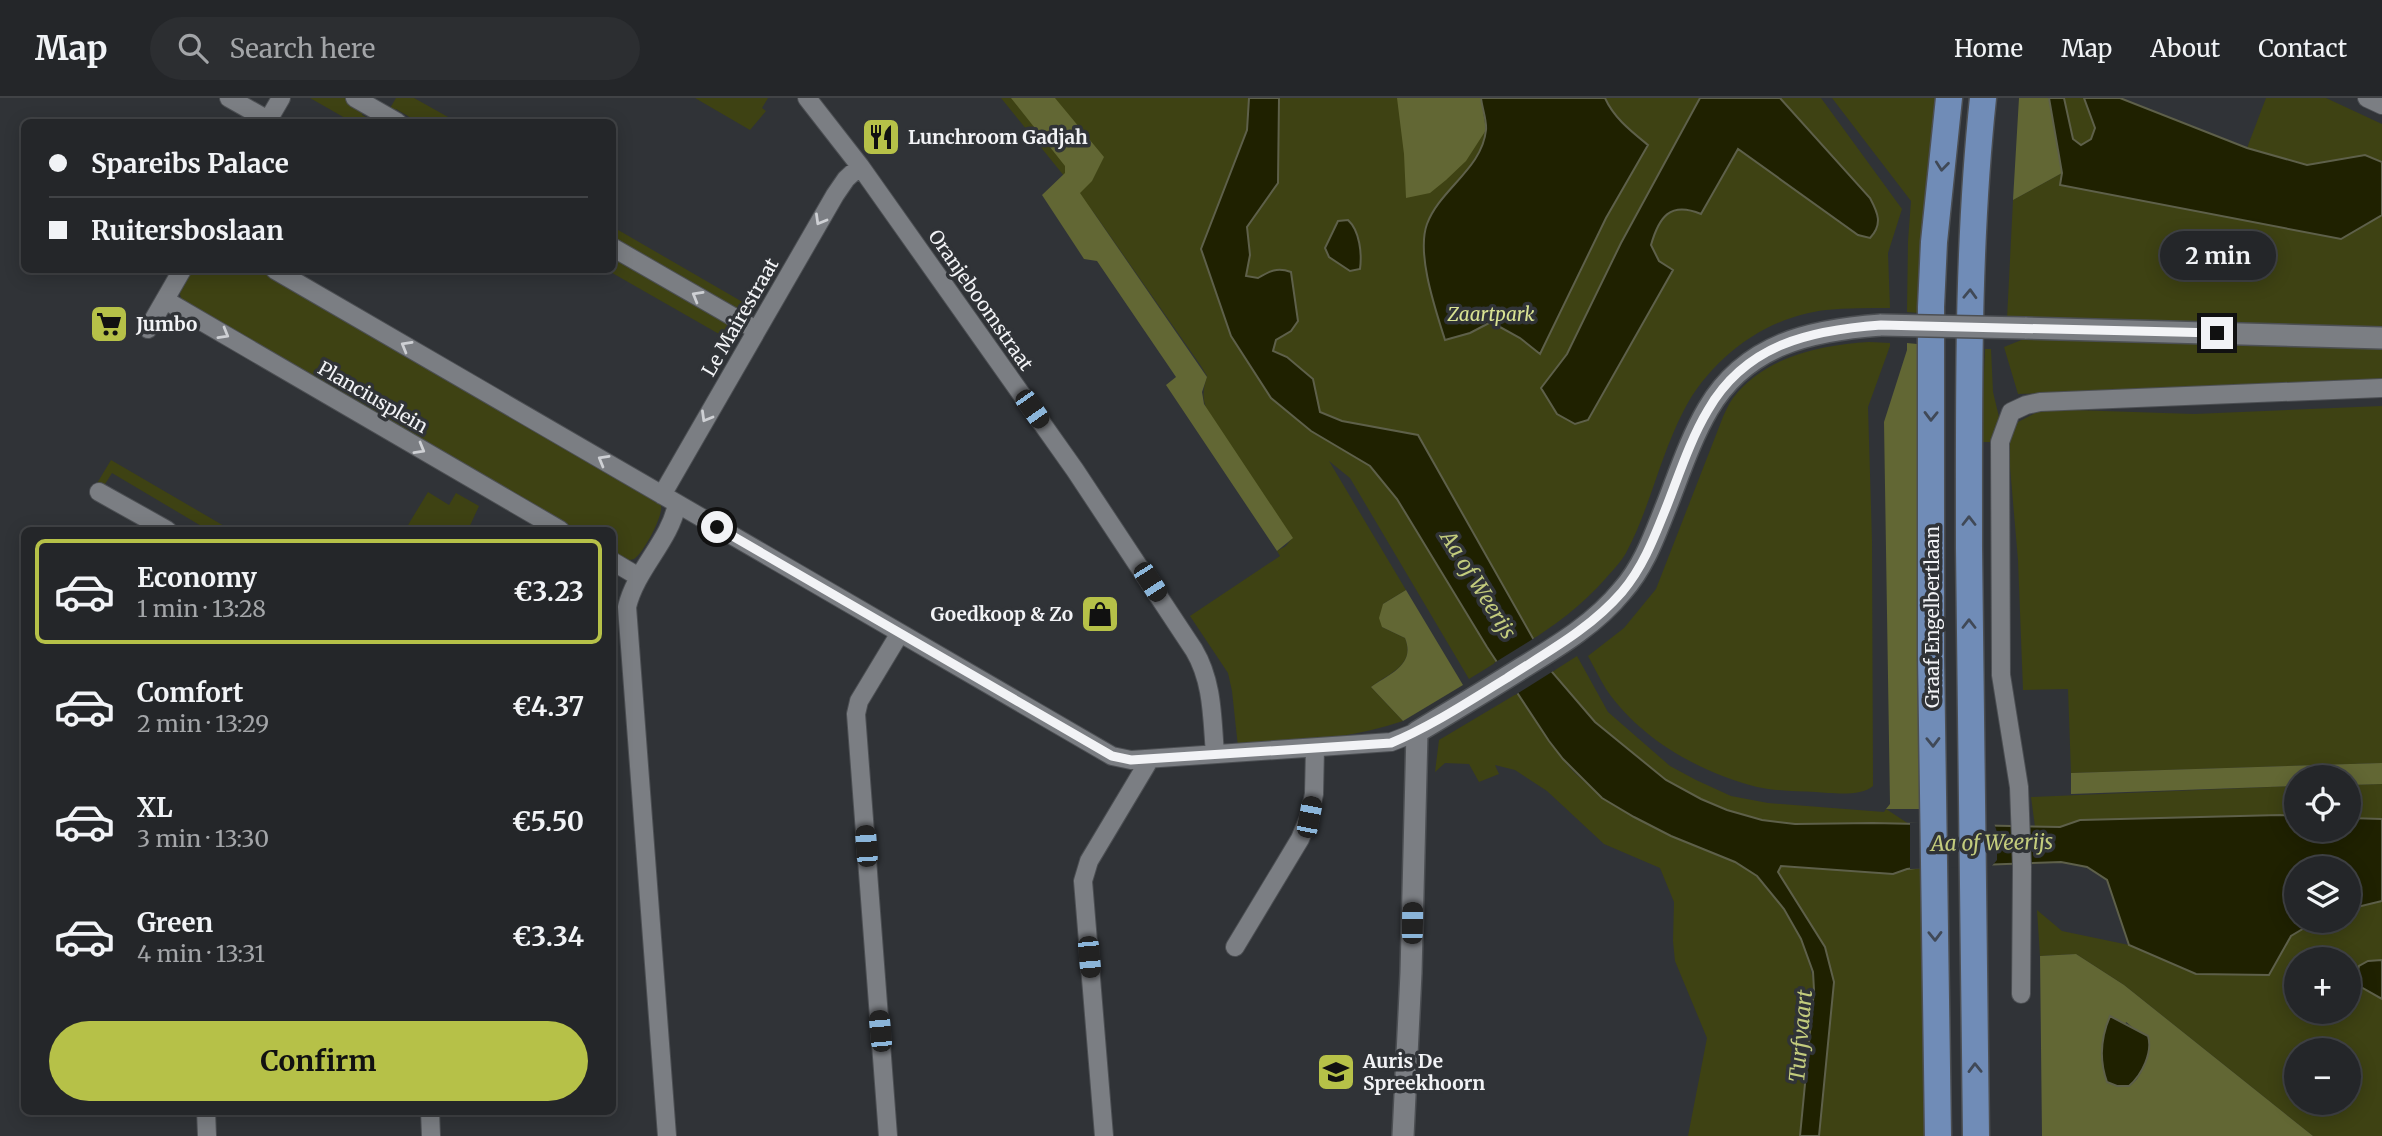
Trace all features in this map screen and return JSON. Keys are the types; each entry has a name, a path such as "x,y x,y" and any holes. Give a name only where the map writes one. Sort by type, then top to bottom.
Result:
{"main road":[{"name":"Graaf Engelbertlaan","path":"1938,1136 1931,307 1934,242 1949,98"},
{"name":"Graaf Engelbertlaan","path":"1976,1136 1968,351 1972,246 1983,98"}],"street":[{"path":"229,98 265,119"},
{"path":"269,119 281,98"},
{"path":"355,98 392,119"},
{"name":"Oranjeboomstraat","path":"807,98 860,166 1075,470 1194,650 1209,686 1215,754"},
{"path":"2367,98 2382,105"},
{"name":"Le Mairestraat","path":"670,499 757,330 835,195 846,179 860,166"},
{"path":"616,249 757,330"},
{"path":"148,329 180,273"},
{"path":"280,273 1102,751 1123,760 1391,743 1417,732 1526,666 1587,626 1621,593 1647,554 1696,432 1709,408 1724,386 1742,368 1789,341 1840,328 1881,325 2382,338"},
{"name":"Planciusplein","path":"164,300 555,527"},
{"path":"2021,994 2022,867 2019,787 2001,675 2000,442 2011,412 2040,402 2382,388"},
{"path":"99,492 162,527"},
{"path":"667,1136 620,607 673,519 670,499"},
{"path":"616,563 639,577"},
{"path":"888,1136 856,714 859,701 900,633"},
{"path":"1403,1136 1411,973 1417,732"},
{"path":"1235,947 1300,839 1309,817 1314,794 1315,748"},
{"path":"1104,1136 1083,881 1089,861 1150,759"},
{"path":"206,1115 207,1136"},
{"path":"430,1115 431,1136"}],"green space":[{"path":"310,98 346,98 364,109 362,115 370,119 347,119"},
{"path":"396,98 414,98 452,119 413,119 396,109 394,113 389,110"},
{"path":"695,98 768,98 762,108 766,111 750,130"},
{"name":"Zaartpark","path":"1001,98 1821,98 1902,209 1888,253 1890,308 1834,309 1804,314 1762,331 1725,357 1696,391 1684,410 1634,536 1619,563 1591,594 1559,621 1469,679 1350,478 1329,461 1406,590 1383,604 1382,627 1405,638 1407,655 1399,667 1371,687 1403,721 1342,736 1238,747 1228,673 1190,616 1280,556 1277,551 1286,546 1292,538 1210,416 1204,397 1207,376 1201,366 1094,213"},
{"path":"1832,98 1935,98 1925,194 1918,313 1907,312 1911,201"},
{"path":"2064,98 2084,98 2095,128 2091,139 2081,145 2073,139"},
{"path":"2266,98 2326,98 2382,124 2382,162 2365,155 2307,165 2247,148"},
{"path":"2062,173 2061,185 2341,239 2382,215 2382,328 2007,319 2013,200"},
{"path":"616,229 746,304 740,315 616,243"},
{"path":"616,255 735,323 726,338 612,273 616,273"},
{"path":"188,273 266,273 654,497 661,504 656,525 638,556 625,560 616,556 616,527 565,527 188,309 181,298 181,286"},
{"path":"2024,339 2382,348 2382,381 2018,394 2004,347"},
{"path":"1890,343 1868,407 1872,540 1873,786 1861,792 1846,794 1786,791 1735,781 1693,763 1653,738 1620,707 1606,689 1588,656 1624,628 1656,589 1722,419 1733,398 1761,372 1795,355 1832,346"},
{"path":"1985,349 1991,349 1993,392 1999,417 1994,442 1981,442"},
{"path":"2382,406 2382,763 2071,773 2068,689 2023,690 2018,560 2008,444 2018,422 2043,409 2194,414"},
{"path":"111,460 226,527 203,527 112,473 102,489 96,485"},
{"path":"428,492 449,505 456,493 479,506 469,527 407,527"},
{"path":"1577,656 1608,712 1670,766 1696,780 1731,796 1768,803 1884,812 1886,809 1909,824 1810,825 1767,821 1739,814 1686,792 1660,777 1614,741 1552,672"},
{"path":"1518,693 1560,756 1587,784 1647,824 1728,858 1745,868 1771,891 1782,906 1801,939 1812,973 1814,990 1800,1136 1688,1136 1707,1038 1675,961 1674,902 1660,868 1604,844 1547,791 1515,770 1495,765 1499,774 1479,782 1469,764 1445,763 1435,772 1439,740"},
{"path":"2382,784 2382,819 2361,818 2361,785"},
{"path":"2284,786 2284,816 2080,820 2060,827 2035,827 2031,797"},
{"path":"1781,866 1893,874 1924,867 1927,1136 1819,1136 1834,982 1825,947 1778,871"},
{"path":"2382,901 2382,960 2368,961 2362,987 2382,999 2382,1136 2313,1136 2287,1115 2361,1115 2361,1038 2284,1038 2284,1113 2124,985 2076,954 2040,956 2037,910 2062,931 2129,945 2196,974 2269,975 2284,948 2284,1024 2361,1024 2361,947 2285,947 2296,933 2361,933 2361,906"}],"shaded area":[{"path":"1011,98 1055,98 1104,157 1092,181 1080,193 1207,377 1202,392 1204,404 1293,538 1277,551 1166,385 1176,377 1097,261 1084,259 1042,195 1065,173 1065,166"},
{"path":"1397,98 1481,98 1486,130 1466,161 1430,193 1406,198"},
{"path":"2019,98 2049,98 2062,173 2013,200"},
{"path":"1907,343 1917,344 1919,362 1923,809 1886,809 1890,804 1884,422"},
{"path":"1406,590 1463,685 1403,721 1371,687 1399,668 1407,655 1405,638 1382,627 1379,618 1383,604"},
{"path":"2382,763 2382,784 2361,785 2361,765 2320,765"},
{"path":"2284,766 2284,786 2071,794 2071,773"},
{"path":"2076,954 2124,985 2313,1136 2042,1136 2040,956","holes":["2126,1022 2148,1036 2149,1048 2145,1063 2134,1083 2127,1087 2108,1082"]}],"water":[{"name":"Aa of Weerijs","path":"1249,98 1279,98 1278,183 1247,227 1250,255 1246,276 1258,278 1278,270 1291,272 1298,321 1291,331 1276,340 1273,351 1287,357 1313,379 1320,412 1342,421 1418,435 1552,672 1595,722 1666,780 1727,810 1762,820 1795,824 2060,827 2080,820 2280,815 2284,815 2284,842 2361,842 2361,818 2382,819 2382,901 2361,906 2361,856 2284,856 2284,933 2296,933 2291,936 2269,975 2196,974 2129,945 2107,880 2087,867 2061,862 1924,867 1893,874 1781,866 1778,872 1825,947 1834,982 1819,1136 1800,1136 1814,990 1813,972 1801,939 1784,909 1757,876 1735,862 1671,836 1602,798 1563,759 1487,647 1397,499 1370,466 1311,431 1271,398 1231,336 1201,249 1247,130"},
{"path":"1481,98 1605,98 1618,118 1648,145 1606,218 1540,354 1520,338 1491,322 1470,333 1445,340 1428,282 1424,251 1427,224 1441,200 1469,168 1483,144 1486,126"},
{"path":"1700,98 1780,98 1870,198 1877,214 1877,228 1870,238 1858,235 1738,149 1701,214 1681,209 1662,219 1651,245 1659,261 1673,270 1588,420 1575,424 1557,414 1541,388 1567,354 1621,243"},
{"path":"2049,98 2064,98 2073,139 2081,145 2091,139 2095,128 2084,98 2120,98 2247,148 2307,165 2365,155 2382,162 2382,215 2341,239 2060,185 2062,173"},
{"path":"1348,220 1358,236 1361,257 1360,269 1350,271 1329,257 1325,248 1338,221"},
{"path":"2382,960 2382,999 2361,987 2361,965 2368,961"},
{"path":"2110,1016 2148,1036 2149,1049 2145,1063 2129,1086 2117,1086 2107,1082 2104,1074 2102,1049"}],"pier":[{"path":"1536,637 1555,670 1515,695 1494,663"},
{"path":"1910,823 1994,823 1997,832 1997,860 1991,867 1910,869"}],"place":[{"name":"Lunchroom Gadjah","path":"881,137"},
{"name":"Jumbo","path":"109,324"},
{"name":"Goedkoop & Zo","path":"1100,614"},
{"name":"Auris De Spreekhoorn","path":"1336,1072"}],"route":[{"path":"717,527 1082,740 1123,760 1391,743 1417,732 1526,666 1587,626 1605,610 1636,574 1647,554 1696,432 1709,408 1724,386 1742,368 1764,353 1814,333 1881,325 2217,333"}],"water label":[{"name":"Turfvaart","path":"1801,1036"}]}
